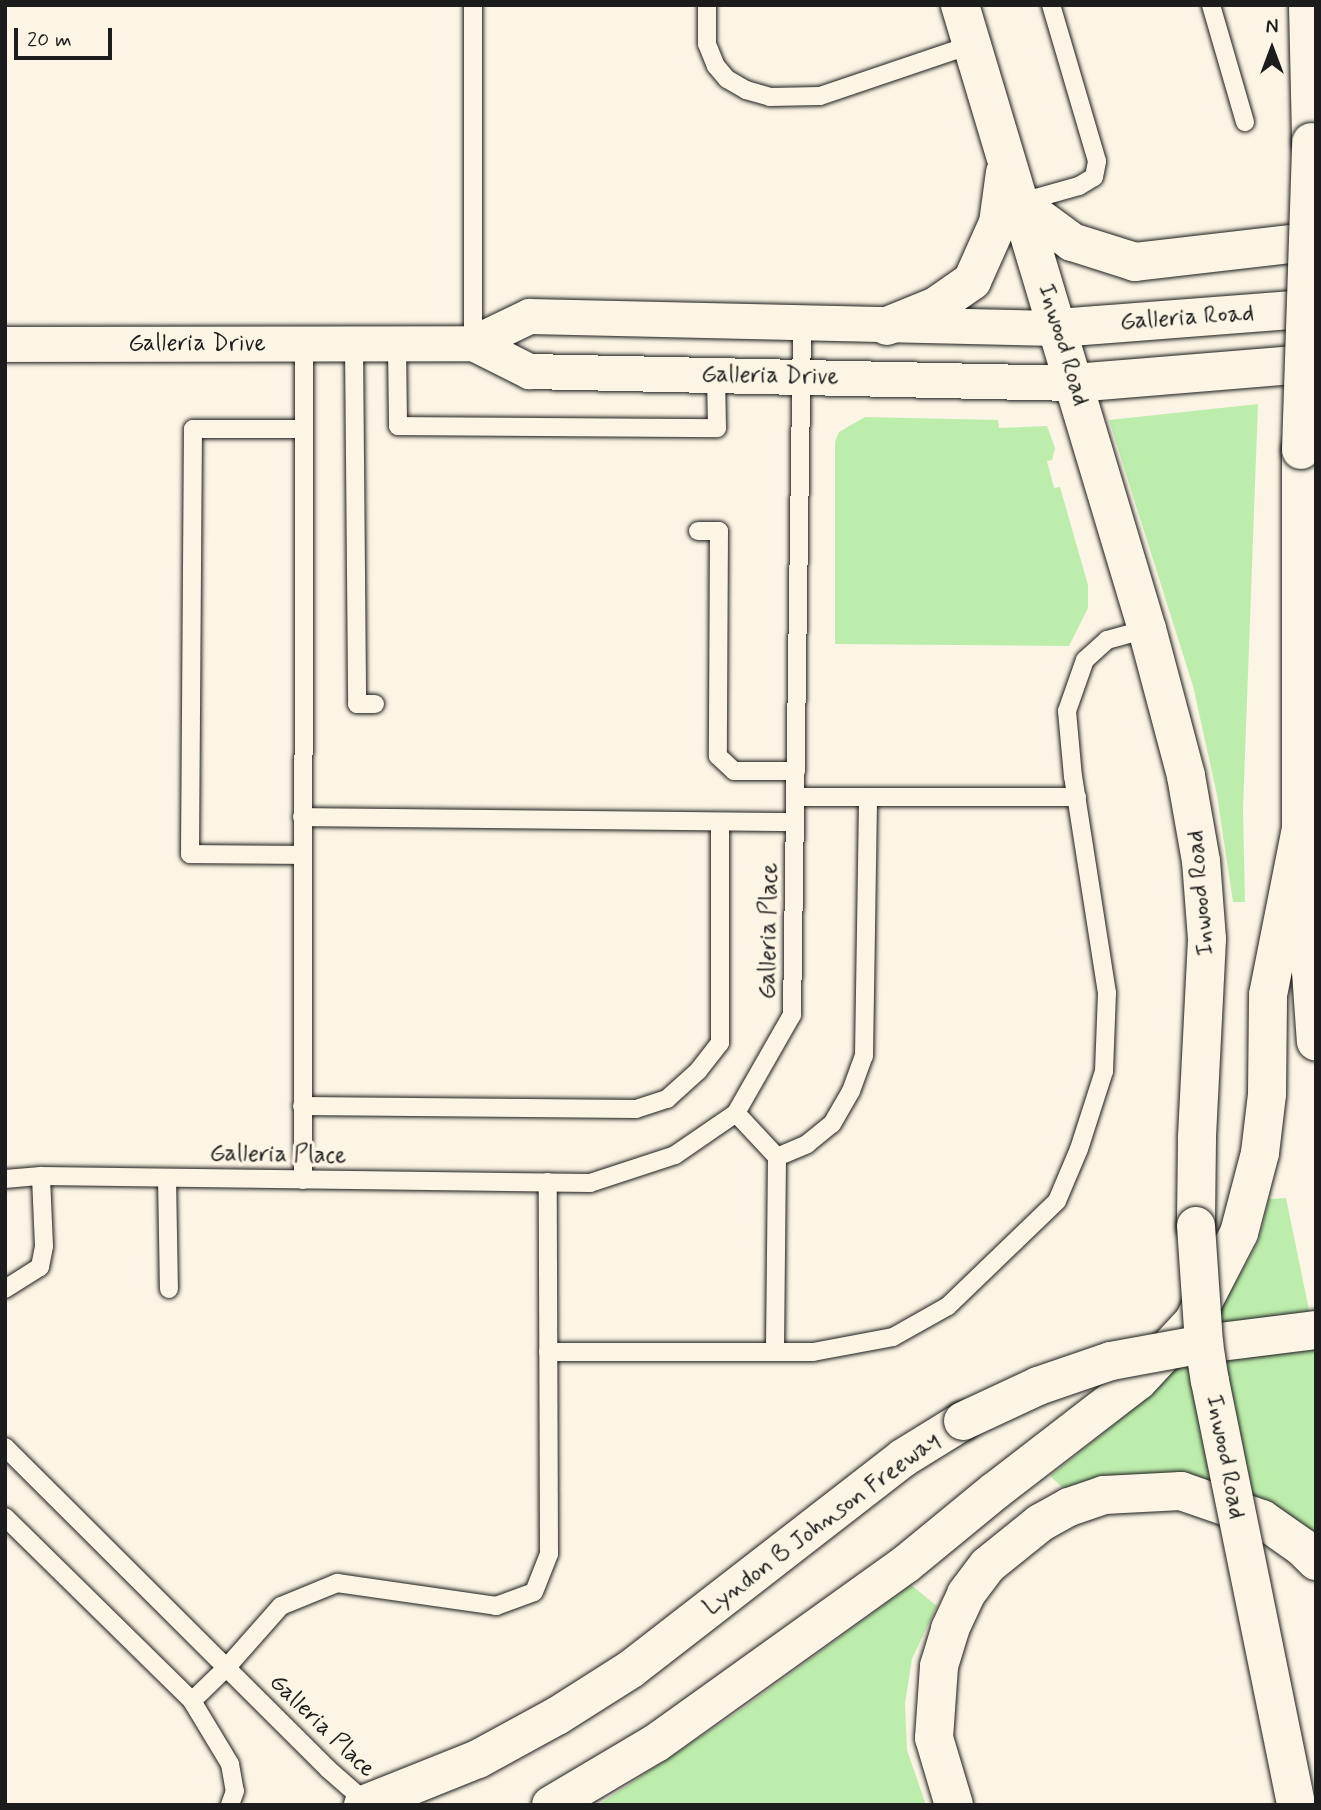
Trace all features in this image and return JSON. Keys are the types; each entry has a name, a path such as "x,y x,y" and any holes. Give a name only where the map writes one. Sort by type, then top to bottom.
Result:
{"main road":[{"name":"Inwood Road","path":"960,5 1075,383 1147,629 1186,776 1201,861 1207,939 1195,1206 1204,1344 1296,1805"},
{"path":"1308,5 1311,142 1301,450 1301,829 1316,1041"},
{"path":"887,326 936,306 972,281 998,223 1007,163"},
{"path":"1019,203 1072,242 1135,262 1316,241"},
{"name":"Galleria Road","path":"1058,328 1316,308"},
{"path":"1075,383 1316,363"},
{"path":"551,1805 656,1743 906,1564 995,1491 1138,1381 1193,1322 1239,1233 1260,1153 1267,1094 1268,995 1301,829"},
{"name":"Lyndon B Johnson Freeway","path":"365,1804 478,1759 557,1716 631,1669 903,1458 963,1421 1038,1386 1111,1361 1204,1344 1316,1330"},
{"path":"954,1805 934,1738 939,1666 950,1629 966,1594 988,1565 1040,1523 1069,1507 1104,1495 1181,1491 1262,1519 1302,1547 1316,1561"}],"street":[{"name":"Galleria Drive","path":"5,344 472,343 529,316 1058,328"},
{"name":"Galleria Drive","path":"472,343 529,371 1075,383"}],"lane":[{"path":"472,343 473,5"},
{"path":"707,5 707,44 716,66 727,79 746,90 771,97 820,96 971,45"},
{"path":"1019,203 1079,186 1094,177 1097,161 1051,5"},
{"path":"1210,5 1245,122"},
{"name":"Galleria Place","path":"5,1179 41,1176 590,1182 676,1155 736,1113 792,1015 802,324"},
{"path":"303,1180 304,344"},
{"path":"354,344 357,704 375,704"},
{"path":"397,344 398,426 717,428 716,375"},
{"path":"302,855 190,854 193,429 304,429"},
{"path":"698,531 719,531 718,756 734,771 796,771"},
{"path":"548,1352 813,1352 893,1338 948,1306 1056,1202 1079,1149 1104,1071 1107,993 1077,797 1067,711 1085,660 1107,640 1147,629"},
{"path":"796,797 1077,797"},
{"path":"777,1157 807,1143 832,1124 851,1091 864,1056 868,797"},
{"path":"302,817 795,822"},
{"path":"302,1106 636,1109 667,1098 698,1071 720,1043 720,822"},
{"path":"736,1113 777,1157 775,1352"},
{"path":"5,1289 40,1267 44,1246 41,1176"},
{"path":"167,1178 169,1289"},
{"path":"192,1700 227,1667 281,1606 337,1583 496,1606 534,1592 549,1554 548,1182"},
{"name":"Galleria Place","path":"5,1447 365,1804"},
{"path":"5,1517 192,1700 230,1764 235,1791 230,1805"}],"green space":[{"path":"1258,404 1243,809 1245,902 1233,902 1217,795 1193,686 1109,420"},
{"path":"865,417 998,420 999,428 1047,426 1055,448 1052,460 1047,461 1054,488 1060,487 1088,585 1088,608 1069,646 835,644 835,442 839,432"},
{"path":"1286,1198 1316,1344 1316,1540 1290,1516 1064,1489 1050,1476 1127,1414 1227,1298 1258,1242 1269,1199"},
{"path":"911,1585 937,1606 912,1659 905,1703 907,1750 926,1805 598,1805 735,1714"}]}
